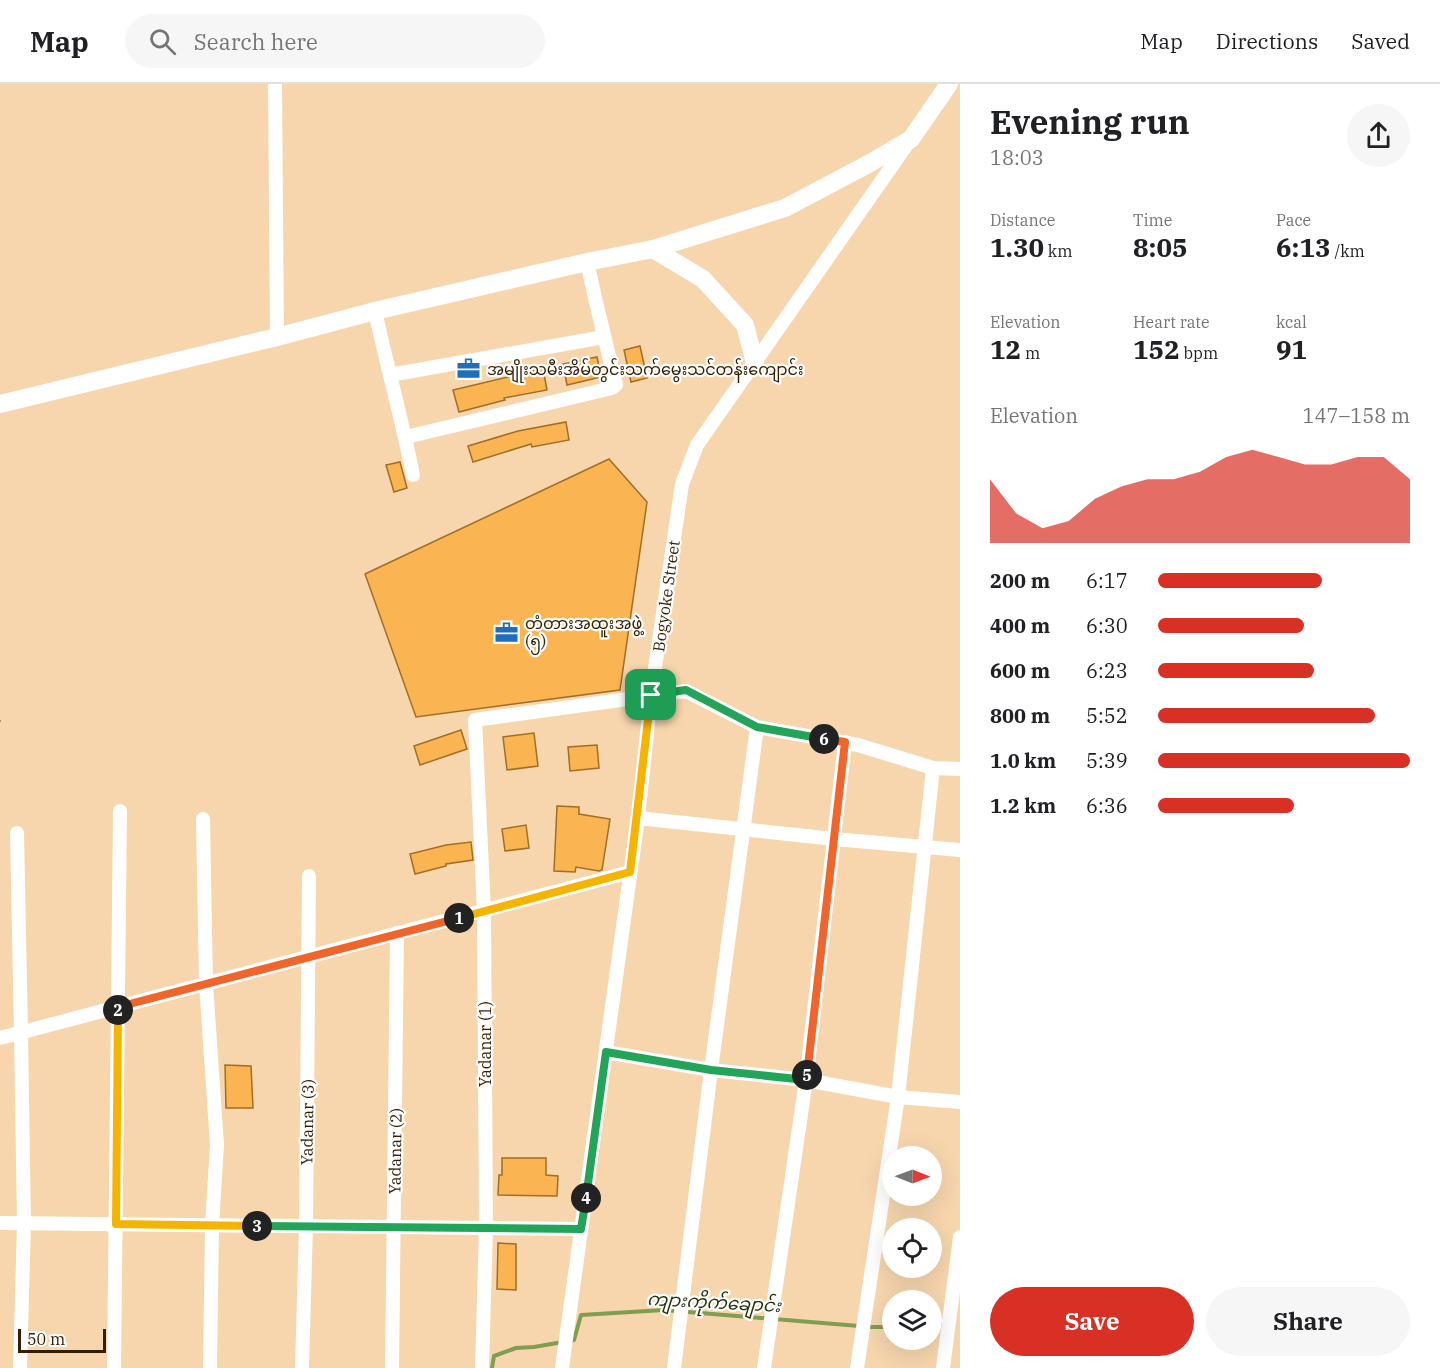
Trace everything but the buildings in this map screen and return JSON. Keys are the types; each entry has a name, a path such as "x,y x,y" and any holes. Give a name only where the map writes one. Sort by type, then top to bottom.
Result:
{"main road":[{"path":"0,404 375,311 653,249 785,208 910,139 950,84"},
{"path":"653,249 703,279 745,325 755,363"}],"street":[{"path":"275,84 277,337"},
{"name":"Bogyoke Street","path":"562,1368 638,818 651,695 682,484 697,445 910,139"},
{"path":"406,437 612,388 616,385 587,262"},
{"path":"375,311 413,475"},
{"path":"390,375 604,337"},
{"path":"651,695 686,690 757,727 858,745 933,768 960,769"},
{"name":"Yadanar (1)","path":"482,1368 486,1228 484,911 476,720 651,695"},
{"path":"674,1368 757,727"},
{"path":"764,1368 806,1080 845,742"},
{"path":"857,1368 898,1097 933,768"},
{"path":"114,1368 120,811"},
{"path":"638,818 960,850"},
{"path":"203,819 206,984 217,1144 212,1225 210,1368"},
{"path":"17,833 24,1223 20,1368"},
{"path":"0,1038 630,872"},
{"name":"Yadanar (3)","path":"302,1368 306,1226 309,876"},
{"name":"Yadanar (2)","path":"392,1368 397,933"},
{"path":"606,1052 711,1070 806,1080 898,1097 960,1102"},
{"path":"0,1223 581,1229"},
{"path":"943,1368 960,1237"}],"waterway":[{"name":"ကျားကိုက်ချောင်း","path":"492,1368 494,1356 516,1348 574,1340 581,1315 664,1310 859,1326"},
{"name":"ကျားကိုက်ချောင်း","path":"866,1327 882,1327"}],"place":[{"name":"အမျိုးသမီးအိမ်တွင်းသက်မွေးသင်တန်းကျောင်း","path":"469,369"},
{"name":"တံတားအထူးအဖွဲ့ (၅)","path":"507,632"}],"route":[{"path":"686,690 757,727 845,742 806,1080 711,1070 606,1052 581,1229 116,1224 118,1007 630,872 651,695 686,690"}]}
